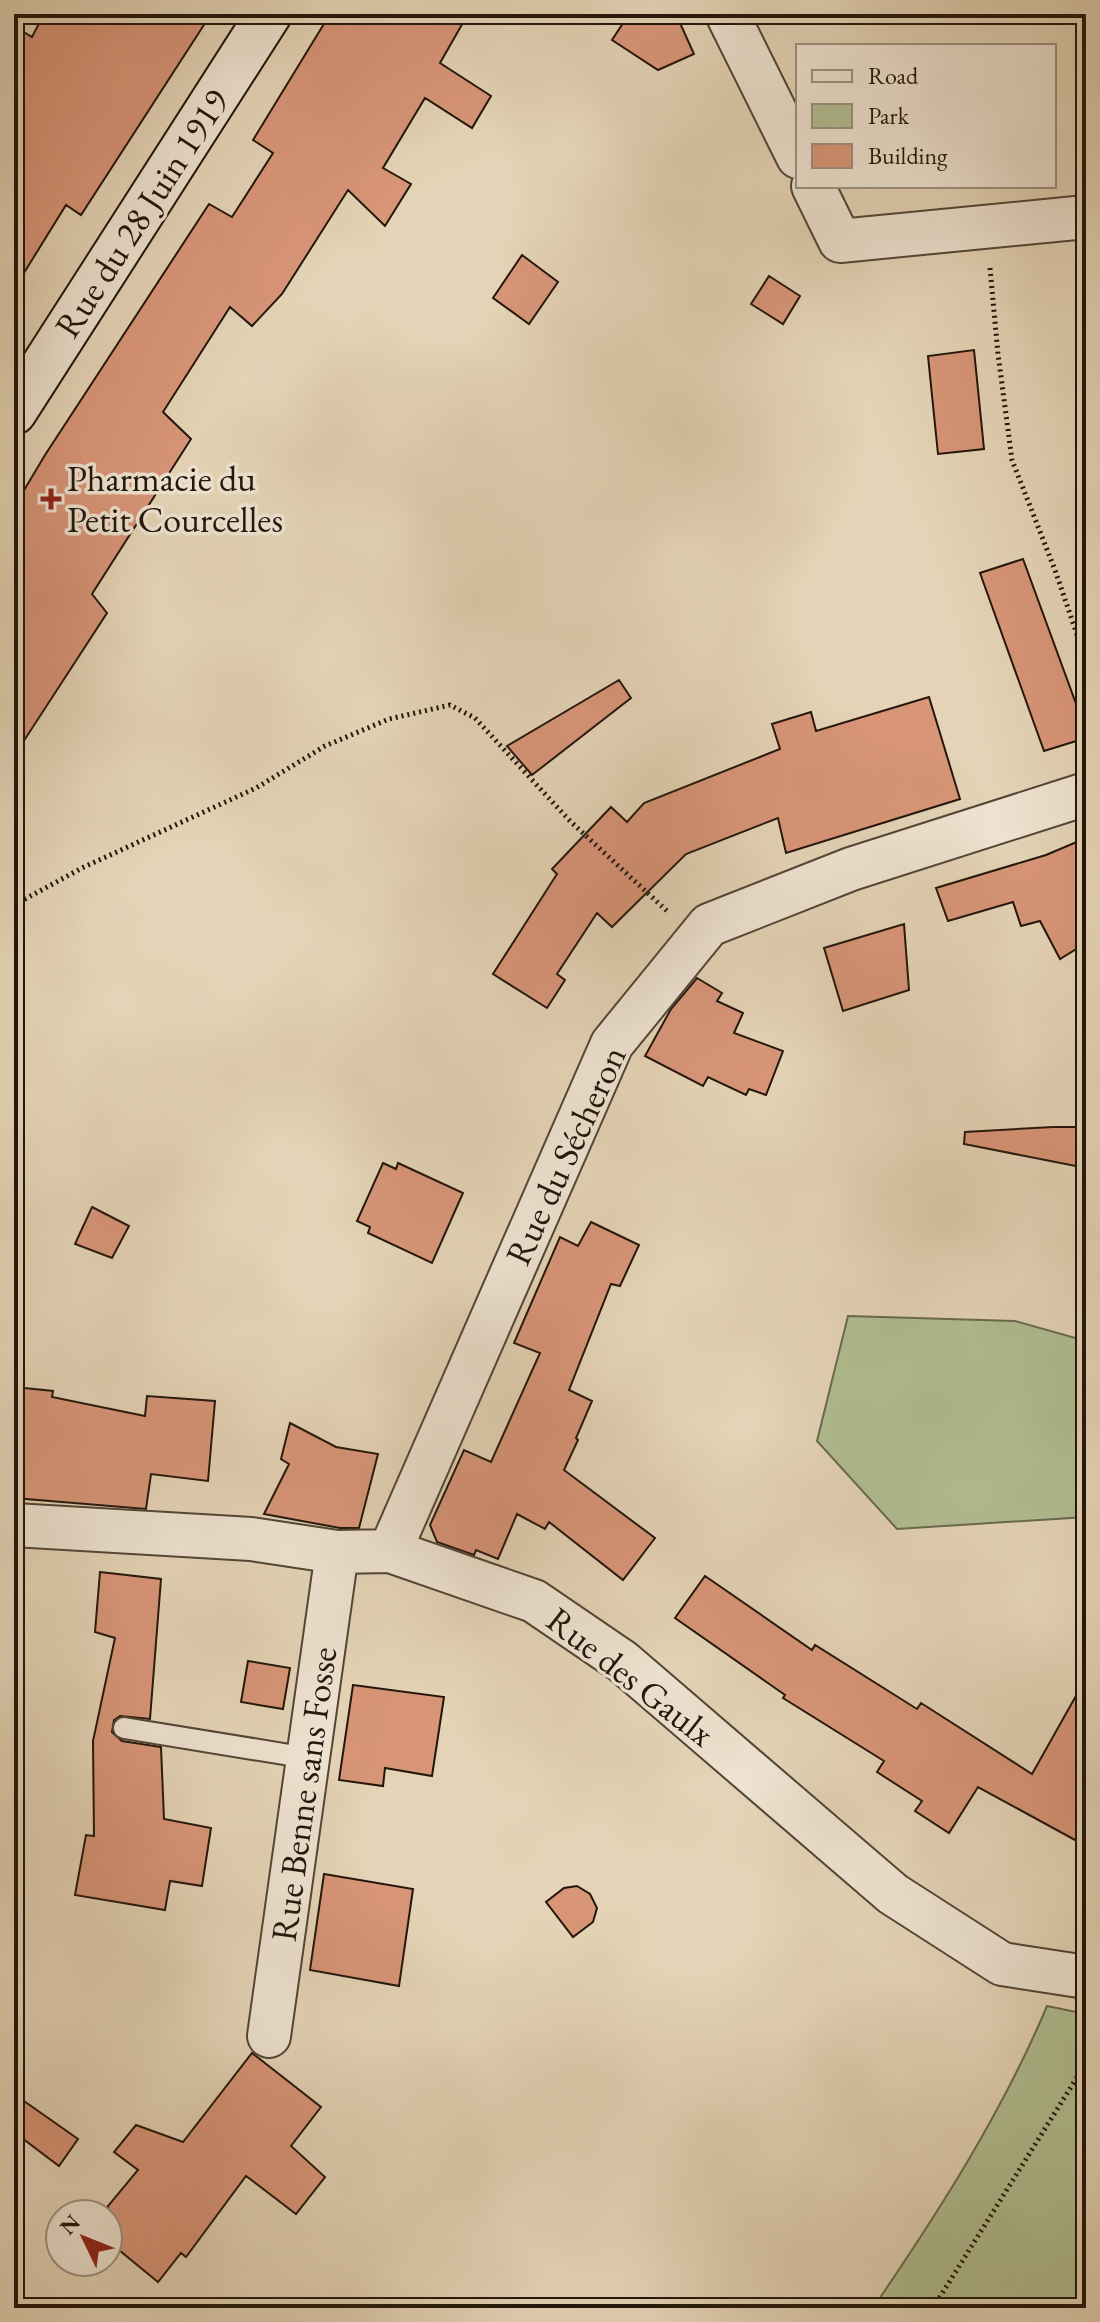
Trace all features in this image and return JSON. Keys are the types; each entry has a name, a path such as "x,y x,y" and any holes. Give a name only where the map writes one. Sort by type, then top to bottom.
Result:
{"main road":[{"name":"Rue du 28 Juin 1919","path":"14,412 269,14"}],"street":[{"path":"727,14 796,153"},
{"path":"814,188 840,241 1086,217"},
{"name":"Rue du Sécheron","path":"390,1551 612,1044 709,925 851,869 1086,794"},
{"name":"Rue des Gaulx","path":"14,1525 251,1539 337,1552 390,1551 534,1601 622,1661 893,1894 1002,1964 1086,1977"},
{"name":"Rue Benne sans Fosse","path":"269,2036 337,1552"}],"lane":[{"path":"124,1728 308,1758"}],"path":[{"path":"986,227 1012,460 1086,661"},
{"path":"14,905 84,867 256,788 325,746 389,719 450,705 475,718 570,821 655,902 700,936"},
{"path":"933,2308 1086,2063"}],"green space":[{"path":"848,1316 1015,1321 1086,1341 1086,1517 897,1529 817,1441"},
{"path":"1047,2006 1086,2014 1086,2308 873,2308 968,2162 1010,2085"}],"building":[{"path":"44,14 211,14 81,215 66,205 14,289 14,26 32,37"},
{"path":"330,14 468,14 440,63 491,96 472,128 425,98 383,168 411,184 385,226 348,190 282,294 252,326 230,307 163,412 191,439 92,594 107,613 14,756 14,507 209,204 232,217 273,153 253,140"},
{"path":"629,14 676,14 694,54 658,70 612,40"},
{"path":"522,255 558,282 529,324 493,298"},
{"path":"769,276 800,296 783,324 751,304"},
{"path":"974,350 984,449 938,454 928,356"},
{"path":"1023,559 1086,731 1086,738 1044,751 980,573"},
{"path":"619,680 631,698 532,775 507,746"},
{"path":"929,697 960,799 786,853 778,818 686,854 612,927 597,913 557,974 565,980 547,1008 493,974 557,874 552,869 611,807 627,822 644,803 780,749 772,724 811,712 816,731"},
{"path":"1086,838 1086,943 1060,959 1040,921 1021,926 1013,902 948,921 936,888 1046,855"},
{"path":"904,924 909,990 843,1011 824,948"},
{"path":"697,978 722,993 717,1001 743,1013 734,1033 783,1051 766,1095 749,1089 746,1095 708,1077 703,1086 645,1056 671,1009"},
{"path":"1086,1127 1086,1168 964,1144 965,1132"},
{"path":"383,1163 396,1169 398,1163 463,1193 432,1263 368,1233 370,1227 357,1221"},
{"path":"92,1207 129,1226 112,1258 75,1244"},
{"path":"591,1222 639,1245 620,1286 611,1284 569,1390 592,1401 564,1470 655,1538 623,1580 549,1522 545,1529 517,1514 498,1559 476,1550 474,1555 437,1542 430,1525 464,1450 491,1462 540,1353 514,1343 560,1237 578,1246"},
{"path":"14,1387 53,1391 52,1397 145,1416 147,1396 215,1401 208,1481 151,1474 146,1509 14,1498"},
{"path":"290,1423 336,1447 378,1454 359,1528 340,1528 264,1514 289,1464 281,1459"},
{"path":"100,1572 161,1579 150,1719 120,1716 114,1720 112,1732 122,1741 161,1747 164,1819 211,1828 202,1886 170,1881 165,1910 75,1895 86,1835 94,1836 93,1741 115,1638 95,1632"},
{"path":"705,1576 812,1650 815,1645 917,1709 921,1703 1032,1774 1086,1678 1086,1846 978,1787 949,1833 915,1811 922,1801 877,1772 884,1761 783,1698 785,1695 675,1618"},
{"path":"248,1661 290,1668 283,1709 241,1702"},
{"path":"353,1685 444,1697 432,1776 385,1768 383,1786 339,1780"},
{"path":"324,1874 413,1889 399,1986 310,1970"},
{"path":"577,1886 590,1894 597,1908 593,1922 573,1937 546,1902 564,1888"},
{"path":"252,2053 321,2107 291,2146 325,2177 296,2214 246,2176 186,2257 181,2253 158,2282 124,2254 124,2198 115,2198 138,2170 114,2152 136,2125 183,2142"},
{"path":"14,2094 78,2139 59,2166 14,2132"}],"place":[{"name":"Pharmacie du Petit Courcelles","path":"51,499"}]}
